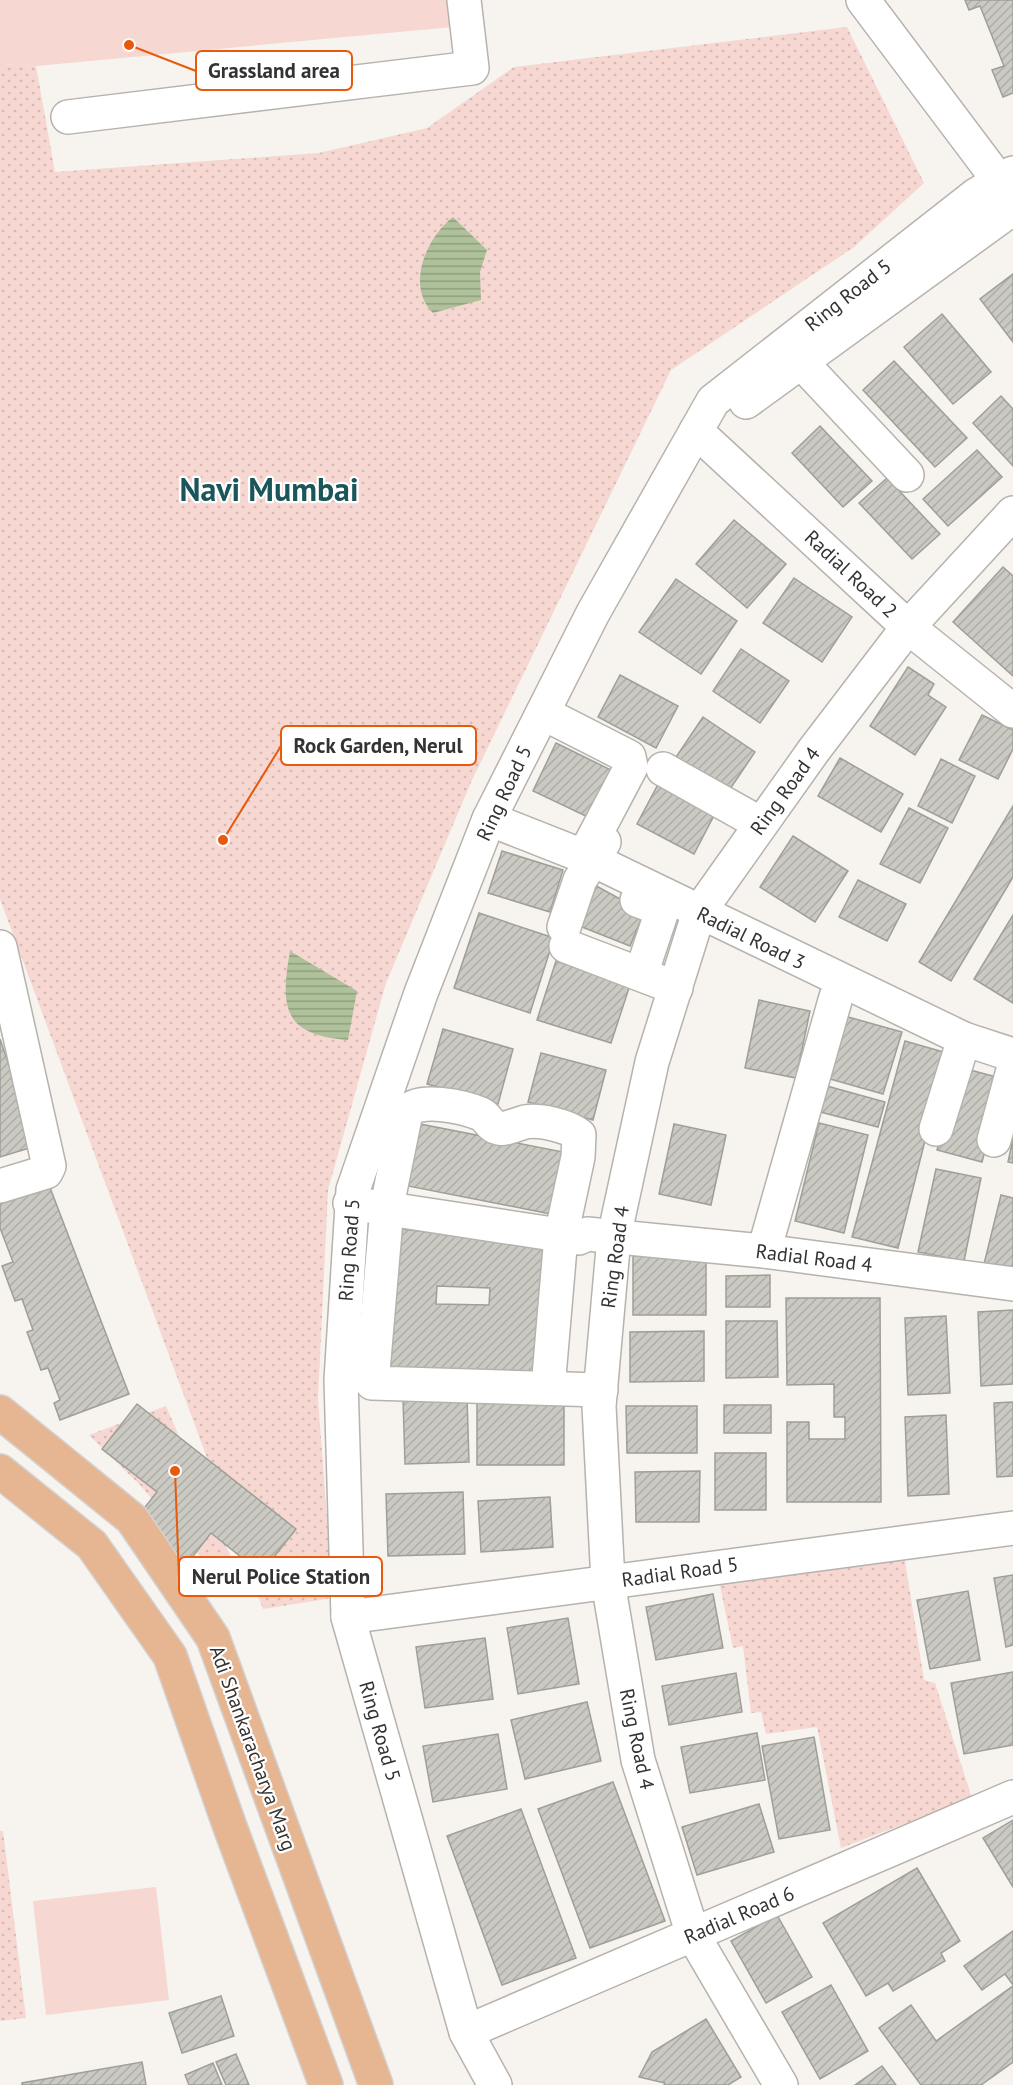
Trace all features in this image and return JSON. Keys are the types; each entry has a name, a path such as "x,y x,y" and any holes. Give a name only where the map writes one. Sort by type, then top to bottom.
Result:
{"main road":[{"name":"Adi Shankaracharya Marg","path":"0,1412 132,1519 213,1638 376,2085"},
{"path":"0,1471 92,1545 170,1656 326,2085"},
{"path":"170,1656 213,1638"}],"street":[{"path":"862,0 1010,190"},
{"path":"68,117 472,68 466,14"},
{"name":"Ring Road 5","path":"495,2085 466,2032 348,1617 357,1381 352,1197 421,993 489,819 593,613 713,401 793,354 976,195 1010,190"},
{"path":"793,354 907,475"},
{"name":"Radial Road 2","path":"696,431 908,627 1013,711"},
{"name":"Ring Road 4","path":"781,2085 693,1935 638,1760 608,1582 600,1390 568,1231 652,1062 699,912 761,824 908,627 1013,513"},
{"path":"543,713 629,757 631,761 631,767 588,858 565,936 640,974 676,988"},
{"path":"663,769 761,824"},
{"path":"588,858 619,815"},
{"name":"Radial Road 3","path":"489,819 588,858 844,983 959,1050 1012,1067"},
{"path":"637,900 658,908 661,914 640,974"},
{"path":"0,1186 46,1172 49,1166 1,956"},
{"path":"764,1251 836,998 844,983"},
{"path":"936,1130 959,1050"},
{"path":"994,1140 1012,1067"},
{"path":"548,1388 579,1135 571,1129 529,1121 500,1129 490,1124 483,1115 447,1106 419,1103 410,1107 406,1113 388,1202 357,1381 600,1390"},
{"name":"Radial Road 4","path":"352,1197 568,1231 764,1251 1013,1284"},
{"name":"Radial Road 5","path":"348,1617 1013,1528"},
{"name":"Radial Road 6","path":"466,2032 1013,1797"}],"shaded area":[{"path":"0,0 450,0 452,27 36,66 0,64"},
{"path":"847,27 924,183 854,247 671,370 472,780 386,983 328,1190 318,1399 333,1598 263,1609 0,899 0,64 36,66 55,172 319,153 427,128 514,67"},
{"path":"453,217 487,250 480,272 481,300 433,313 425,302 420,276 423,262 435,236"},
{"path":"290,951 357,991 348,1040 310,1032 298,1025 291,1015 286,988"},
{"path":"166,1406 231,1557 204,1561 140,1485 89,1435"},
{"path":"904,1555 924,1680 935,1683 972,1798 841,1848 817,1727 766,1734 761,1712 751,1713 743,1646 733,1648 719,1581"},
{"path":"0,1831 3,1831 26,2018 0,2021"},
{"path":"156,1887 169,2000 46,2015 33,1901"}],"building":[{"path":"965,0 1013,0 1013,93 1003,97 992,70 1004,66 980,6 969,10"},
{"path":"1013,274 1013,342 980,299"},
{"path":"942,314 991,372 953,404 904,347"},
{"path":"894,361 967,438 935,467 863,390"},
{"path":"1001,396 1013,409 1013,466 973,423"},
{"path":"820,426 872,481 843,507 792,453"},
{"path":"977,450 1002,477 948,526 923,499"},
{"path":"887,478 940,534 912,559 859,503"},
{"path":"734,520 786,564 747,608 696,564"},
{"path":"1003,567 1013,576 1013,676 953,622"},
{"path":"794,578 852,617 822,662 763,623"},
{"path":"676,579 737,621 701,674 639,632"},
{"path":"741,649 789,681 760,723 713,691"},
{"path":"908,667 934,684 928,695 946,707 915,755 870,726"},
{"path":"620,675 678,706 656,748 598,717"},
{"path":"982,715 1013,730 1013,749 998,779 959,760"},
{"path":"703,717 755,752 726,795 674,760"},
{"path":"556,743 615,772 592,819 533,791"},
{"path":"840,758 903,794 881,832 818,796"},
{"path":"941,759 975,776 952,823 918,806"},
{"path":"663,775 720,804 694,854 637,824"},
{"path":"1013,806 1013,877 951,981 919,962"},
{"path":"909,808 948,828 920,883 880,864"},
{"path":"793,836 848,871 815,922 760,887"},
{"path":"502,851 563,870 550,912 488,893"},
{"path":"858,880 906,904 887,941 839,917"},
{"path":"589,882 644,912 630,946 572,923"},
{"path":"479,913 554,938 530,1013 454,988"},
{"path":"1013,915 1013,1003 974,979"},
{"path":"556,961 630,985 611,1043 537,1020"},
{"path":"759,1000 810,1011 796,1078 745,1068"},
{"path":"841,1015 902,1032 883,1094 823,1077"},
{"path":"443,1029 513,1049 498,1104 427,1084"},
{"path":"0,1039 36,1146 0,1157"},
{"path":"905,1041 947,1053 898,1248 852,1237"},
{"path":"541,1053 606,1070 593,1120 528,1102"},
{"path":"959,1067 1004,1079 982,1162 937,1150"},
{"path":"827,1086 885,1102 878,1127 820,1112"},
{"path":"410,1122 568,1153 556,1215 398,1184"},
{"path":"819,1123 868,1135 844,1233 795,1221"},
{"path":"674,1124 726,1135 711,1205 659,1194"},
{"path":"1013,1139 1013,1163 1008,1162"},
{"path":"936,1169 981,1178 964,1261 918,1252"},
{"path":"49,1185 129,1394 60,1420 54,1403 60,1400 48,1368 41,1370 27,1332 33,1330 22,1299 15,1301 2,1266 13,1262 0,1228 0,1203"},
{"path":"1001,1195 1013,1198 1013,1271 984,1264"},
{"path":"392,1228 543,1245 539,1376 384,1368","holes":["437,1286 490,1288 489,1305 436,1304"]},
{"path":"633,1256 706,1256 706,1315 633,1315"},
{"path":"770,1275 770,1307 726,1307 726,1276"},
{"path":"786,1298 880,1298 881,1502 787,1502 787,1422 809,1422 809,1439 845,1439 845,1417 834,1417 834,1384 787,1385"},
{"path":"1013,1310 1013,1384 981,1386 978,1312"},
{"path":"946,1316 950,1393 908,1395 905,1318"},
{"path":"726,1321 777,1321 778,1377 726,1378"},
{"path":"704,1331 704,1381 630,1382 630,1332"},
{"path":"564,1396 564,1465 477,1465 477,1397"},
{"path":"467,1397 469,1462 405,1464 403,1399"},
{"path":"1013,1402 1013,1476 997,1477 994,1403"},
{"path":"137,1404 296,1529 261,1573 211,1533 180,1573 126,1531 157,1492 102,1449"},
{"path":"724,1405 771,1405 771,1433 724,1433"},
{"path":"626,1406 697,1406 697,1453 627,1453"},
{"path":"946,1415 949,1494 908,1496 905,1417"},
{"path":"715,1453 766,1453 766,1510 715,1510"},
{"path":"700,1471 699,1522 636,1522 635,1472"},
{"path":"463,1492 465,1554 388,1556 386,1494"},
{"path":"550,1497 553,1547 481,1552 478,1501"},
{"path":"1013,1575 1013,1645 1006,1647 994,1578"},
{"path":"968,1591 980,1660 930,1669 917,1600"},
{"path":"713,1594 723,1648 656,1660 646,1607"},
{"path":"568,1618 579,1684 518,1694 507,1628"},
{"path":"485,1638 493,1699 425,1708 416,1647"},
{"path":"1013,1672 1013,1745 964,1754 951,1683"},
{"path":"736,1673 742,1712 669,1725 662,1686"},
{"path":"587,1702 601,1761 525,1779 511,1720"},
{"path":"757,1733 765,1780 690,1793 681,1747"},
{"path":"498,1734 507,1789 433,1802 423,1746"},
{"path":"814,1737 830,1830 779,1839 762,1746"},
{"path":"613,1782 665,1921 590,1948 538,1809"},
{"path":"759,1804 774,1852 697,1875 682,1827"},
{"path":"521,1809 576,1958 502,1985 447,1836"},
{"path":"1013,1820 1013,1887 983,1838"},
{"path":"917,1868 960,1941 941,1953 945,1961 893,1991 888,1983 866,1996 823,1923"},
{"path":"777,1915 812,1977 766,2003 731,1941"},
{"path":"1013,1931 1013,1985 1005,1974 982,1990 964,1966"},
{"path":"831,1985 868,2051 820,2079 782,2012"},
{"path":"1013,1986 1013,2062 981,2085 921,2085 879,2028 911,2005 936,2041"},
{"path":"221,1996 234,2036 182,2053 169,2013"},
{"path":"706,2019 741,2077 728,2085 664,2085 665,2083 639,2077 652,2052"},
{"path":"236,2054 249,2085 226,2085 216,2062"},
{"path":"142,2062 146,2085 22,2085 22,2083"},
{"path":"213,2063 222,2085 189,2085 185,2075"},
{"path":"882,2066 896,2085 855,2085"}],"place":[{"name":"Grassland area","path":"129,45"},
{"name":"Rock Garden, Nerul","path":"223,840"},
{"name":"Nerul Police Station","path":"175,1471"}],"district":[{"name":"Navi Mumbai","path":"269,490"}]}
